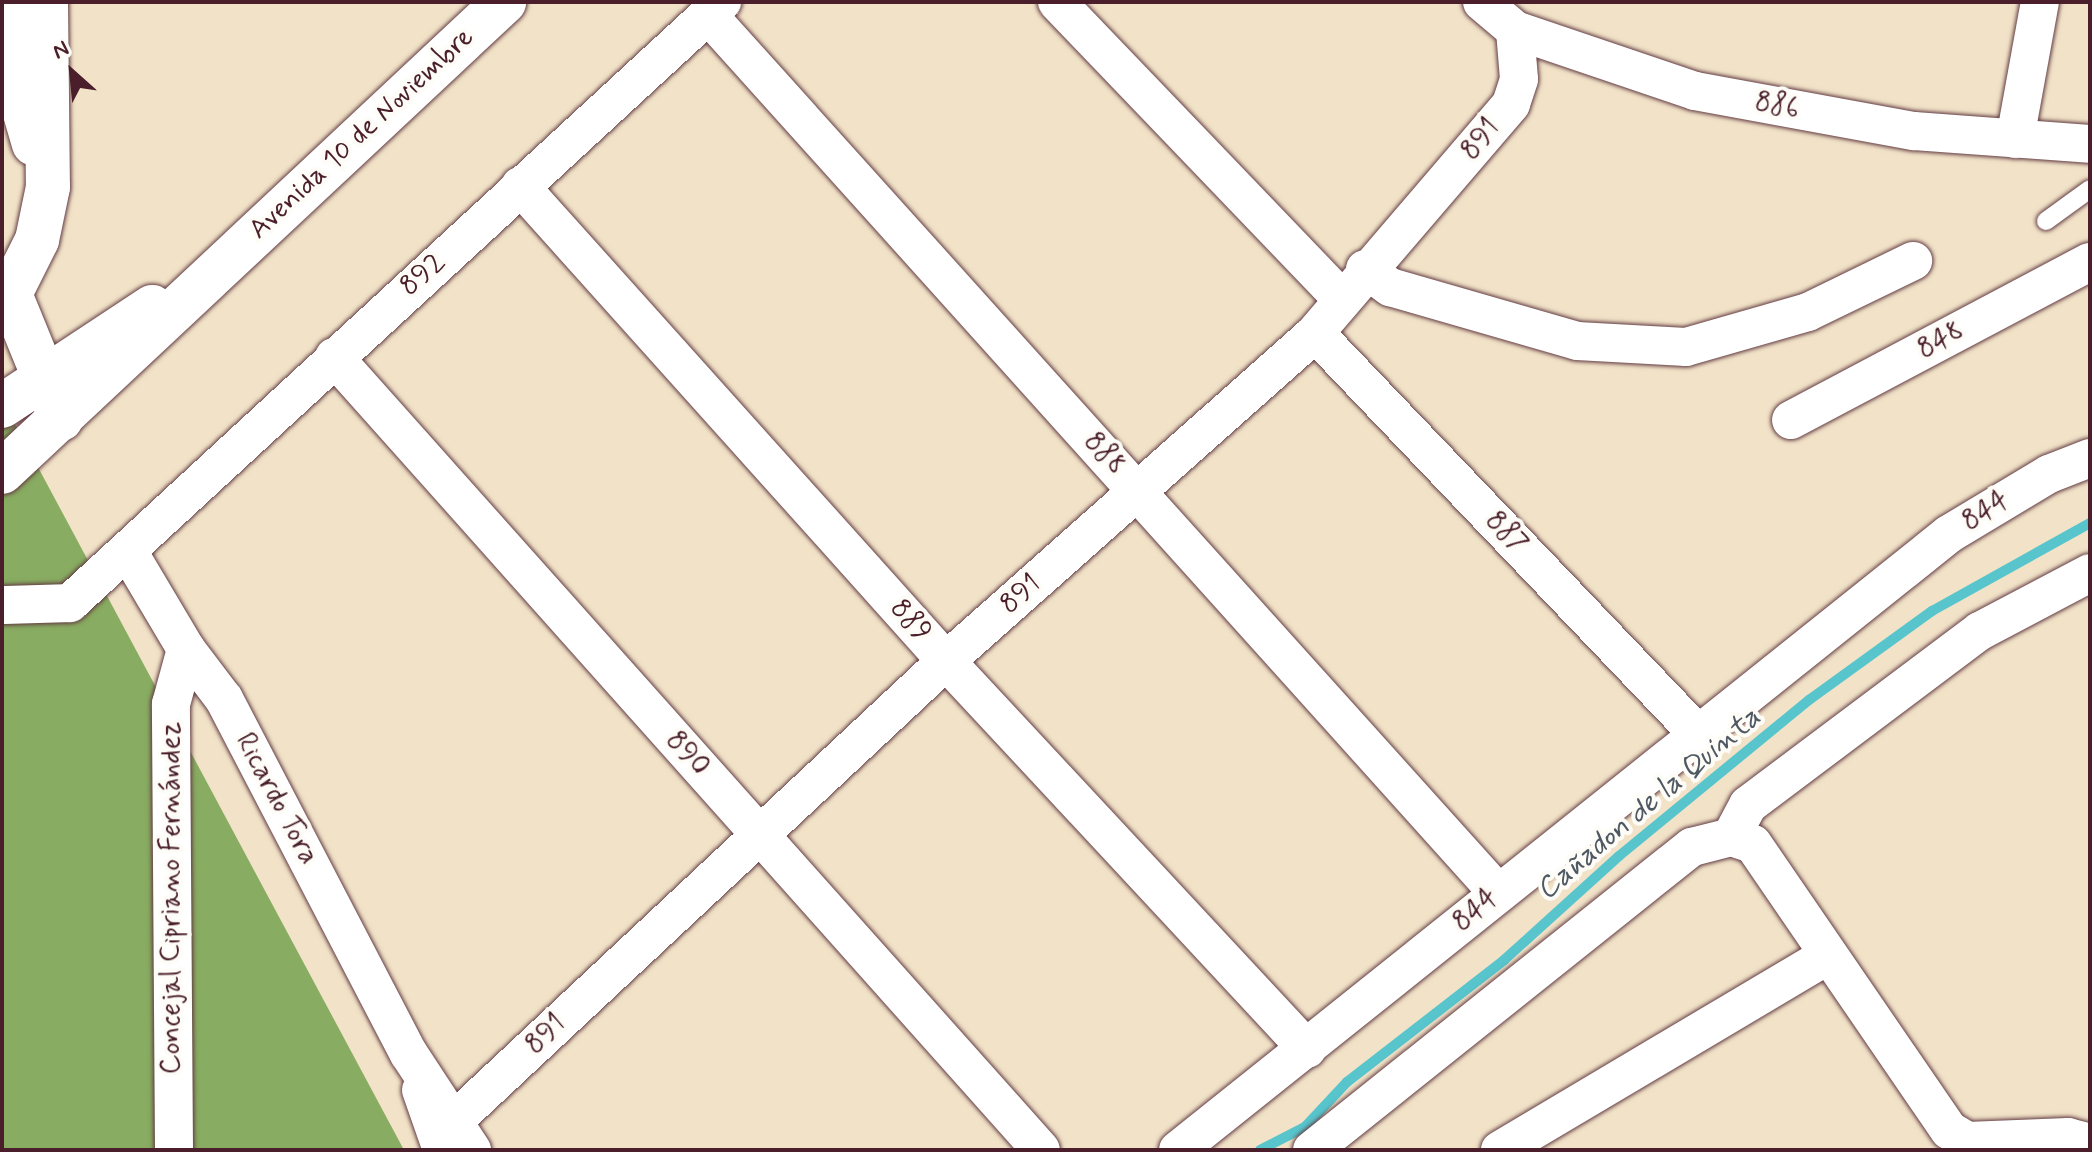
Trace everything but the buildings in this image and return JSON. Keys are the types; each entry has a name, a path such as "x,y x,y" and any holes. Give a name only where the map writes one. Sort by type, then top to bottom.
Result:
{"main road":[{"path":"10,2 14,77 48,182"},
{"path":"46,2 48,182 37,240 6,286 39,377 61,419"},
{"name":"Avenida 10 de Noviembre","path":"2,472 504,2"},
{"name":"Avenida 10 de Noviembre","path":"2,406 39,377 220,267"}],"street":[{"path":"1057,2 1341,298"},
{"name":"886","path":"1482,2 1515,30 1695,91 1914,131 2090,144"},
{"path":"2015,139 2040,2"},
{"name":"892","path":"2,605 70,603 129,553 334,357 715,9"},
{"name":"888","path":"715,9 1138,492 1498,893"},
{"name":"891","path":"457,1140 760,837 946,661 1315,333 1365,269 1511,104 1519,79 1515,30"},
{"name":"889","path":"520,186 946,661 1307,1049"},
{"path":"1365,269 1390,287 1577,341 1686,347 1808,312 1913,261"},
{"name":"848","path":"1791,420 2090,262"},
{"name":"887","path":"1315,333 1696,732"},
{"name":"890","path":"334,357 1041,1150"},
{"name":"844","path":"1178,1150 1307,1049 1696,732 1949,534 2049,474 2090,458"},
{"name":"Ricardo Tora","path":"129,553 186,649 224,699 457,1140"},
{"path":"1731,837 1748,805 1980,631 2090,573"},
{"name":"Concejal Cipriano Fernández","path":"174,1150 171,704 186,649"},
{"path":"1312,1150 1692,847 1731,837 1753,844 1949,1130 1967,1141 2068,1137 2090,1143"},
{"path":"1500,1150 1829,955"}],"lane":[{"path":"2046,221 2090,189"}],"green space":[{"path":"2,400 404,1150 2,1150"}],"waterway":[{"name":"Cañadon de la Quinta","path":"1260,1150 1305,1127 1347,1082 1504,960 1619,856 1809,700 1932,611 2090,523"}]}
